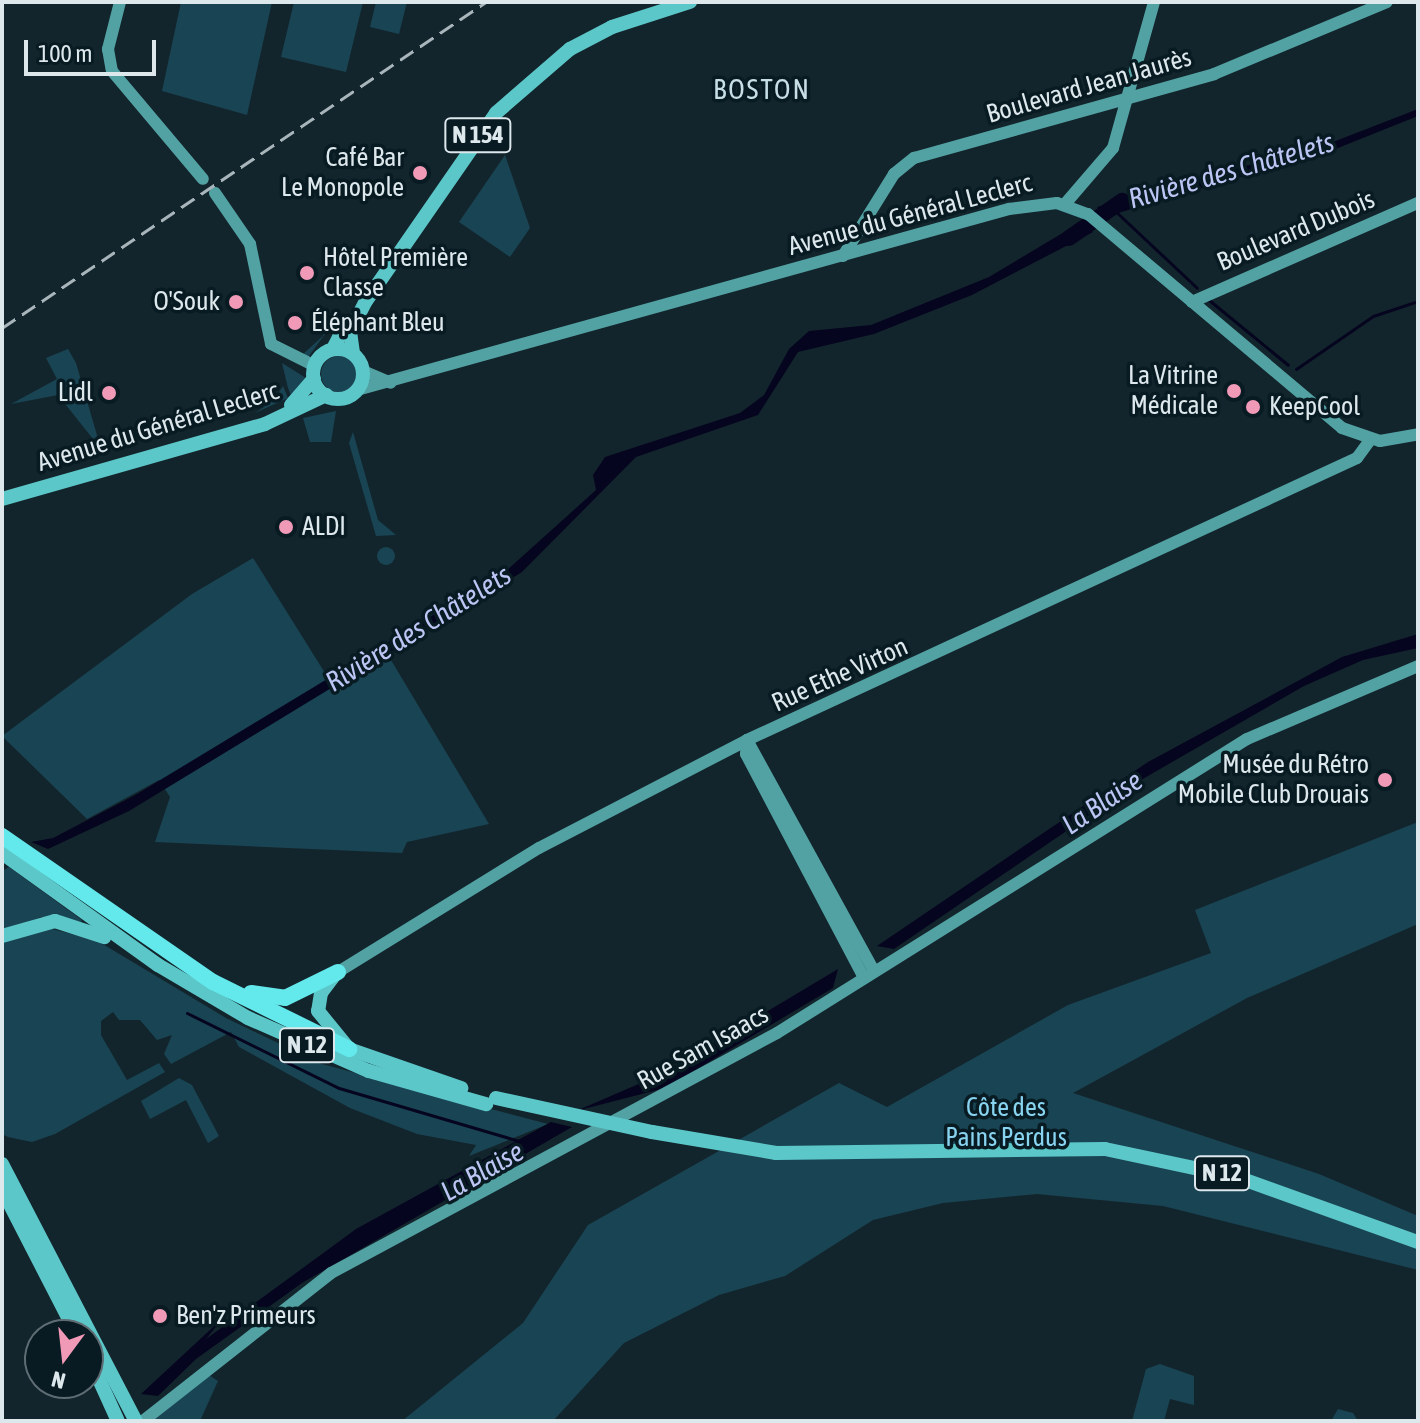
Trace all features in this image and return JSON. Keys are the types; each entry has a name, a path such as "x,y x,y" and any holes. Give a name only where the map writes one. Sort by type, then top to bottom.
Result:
{"highway":[{"path":"2,827 5,844"},
{"name":"N 12","path":"5,844 210,989 349,1049"},
{"path":"210,989 280,999 338,972"}],"main road":[{"path":"120,2 108,49 112,71 203,179"},
{"name":"N 154","path":"333,349 441,177 505,94 574,39 667,2"},
{"name":"N 154","path":"353,353 350,332 360,310 496,113 552,62 597,34 690,2"},
{"path":"1065,204 1113,148 1154,2"},
{"name":"Boulevard Jean Jaurès","path":"843,256 870,211 914,158 1214,74 1387,2"},
{"path":"215,193 250,244 271,344 314,373 326,395 357,390 363,371"},
{"name":"Boulevard Dubois","path":"1192,302 1418,203"},
{"name":"Avenue du Général Leclerc","path":"357,390 394,384 1020,206 1065,204 1088,214 1342,428 1370,440"},
{"path":"314,373 333,349 353,353 363,371 394,384"},
{"name":"Avenue du Général Leclerc","path":"2,492 269,415 306,393 314,373"},
{"name":"Avenue du Général Leclerc","path":"2,499 278,420 326,395"},
{"path":"1370,440 1418,434"},
{"name":"Rue Ethe Virton","path":"338,972 539,848 706,764 750,747 802,718 1357,458 1370,440"},
{"name":"Rue Sam Isaacs","path":"143,1421 331,1273 777,1033 1116,817 1288,716 1418,666"},
{"path":"750,747 869,975"},
{"path":"2,936 36,923 72,924 210,989"},
{"path":"338,972 321,993 318,1011 349,1049"},
{"name":"N 12","path":"210,989 369,1071 646,1135 776,1153 1016,1147 1105,1149 1209,1169 1418,1242"},
{"name":"N 12","path":"349,1049 491,1101"},
{"path":"3,1169 136,1421"},
{"path":"2,1189 69,1319"},
{"path":"104,1386 125,1421"},
{"path":"111,1400 118,1421"}],"green space":[{"path":"181,2 272,2 247,115 162,91"},
{"path":"294,2 363,2 346,72 281,57"},
{"path":"376,2 407,2 399,34 370,27"},
{"path":"505,155 530,228 510,257 459,222"},
{"path":"326,319 335,320 309,356 302,357 278,342 303,354 323,336"},
{"path":"68,349 76,363 101,449 58,395 11,404 57,379 46,358"},
{"path":"339,356 352,361 357,374 352,387 339,392 326,387 321,374 326,361"},
{"path":"282,363 306,378 291,396 288,388"},
{"path":"283,386 288,398 255,413 274,400"},
{"path":"336,411 331,442 310,442 303,418"},
{"path":"353,432 378,520 396,535 376,536 349,443"},
{"path":"84,454 86,461 47,468 74,455"},
{"path":"386,547 395,556 386,565 377,556"},
{"path":"253,558 330,681 348,680 388,655 489,824 407,842 402,853 155,842 170,797 159,780 87,819 2,736 192,594"},
{"name":"Côte des Pains Perdus","path":"1418,822 1418,924 1247,998 1073,1093 1319,1174 1418,1216 1418,1270 1163,1206 1037,1194 943,1203 873,1220 785,1276 719,1295 624,1343 553,1421 402,1421 523,1323 588,1225 839,1083 887,1107 1068,1005 1211,953 1195,910"},
{"path":"9,867 81,922 41,917 2,932 2,871"},
{"path":"48,928 96,940 226,1018 322,1064 548,1124 469,1156 476,1145 417,1134 350,1108 239,1047 231,1032 171,1064 164,1054 172,1035 157,1040 140,1020 119,1020 113,1012 101,1021 101,1035 127,1080 159,1063 165,1072 55,1134 32,1142 8,1137 2,1134 2,943"},
{"path":"179,1078 192,1085 219,1136 208,1143 186,1100 150,1119 141,1101"},
{"path":"1160,1364 1194,1376 1194,1405 1170,1399 1164,1421 1132,1421 1146,1369"},
{"path":"209,1375 218,1381 200,1421 153,1421"},
{"path":"1338,1409 1353,1413 1358,1421 1331,1421"}],"water":[{"path":"1418,109 1418,116 1338,148 1108,216 1097,207 1333,142"},
{"path":"1081,222 1093,232 972,295 874,334 798,352 758,415 636,457 522,572 129,811 48,849 31,842 53,838 137,794 506,571 596,490 593,475 605,457 740,413 764,395 789,349 809,331 871,325 989,277"},
{"name":"La Blaise","path":"1418,634 1418,648 1363,660 1304,686 1141,780 894,949 877,946 1148,762 1342,657"},
{"path":"838,969 833,988 665,1088 576,1111 664,1073"},
{"name":"La Blaise","path":"551,1122 572,1127 302,1283 196,1359 158,1396 141,1394 225,1316 206,1339 356,1229"}],"waterway":[{"name":"Rivière des Châtelets","path":"1069,238 1122,201"},
{"path":"1113,209 1197,288"},
{"path":"1209,300 1288,365"},
{"path":"1296,369 1373,316 1418,301"},
{"name":"La Blaise","path":"187,1013 339,1088 522,1142"}],"railway":[{"path":"2,328 486,2"}],"place":[{"name":"Café Bar Le Monopole","path":"420,173"},
{"name":"Hôtel Première Classe","path":"307,273"},
{"name":"O'Souk","path":"236,302"},
{"name":"Éléphant Bleu","path":"295,323"},
{"name":"La Vitrine Médicale","path":"1234,391"},
{"name":"Lidl","path":"109,393"},
{"name":"KeepCool","path":"1253,407"},
{"name":"ALDI","path":"286,527"},
{"name":"Musée du Rétro Mobile Club Drouais","path":"1385,780"},
{"name":"Ben'z Primeurs","path":"160,1316"}],"district":[{"name":"BOSTON","path":"762,89"}]}
